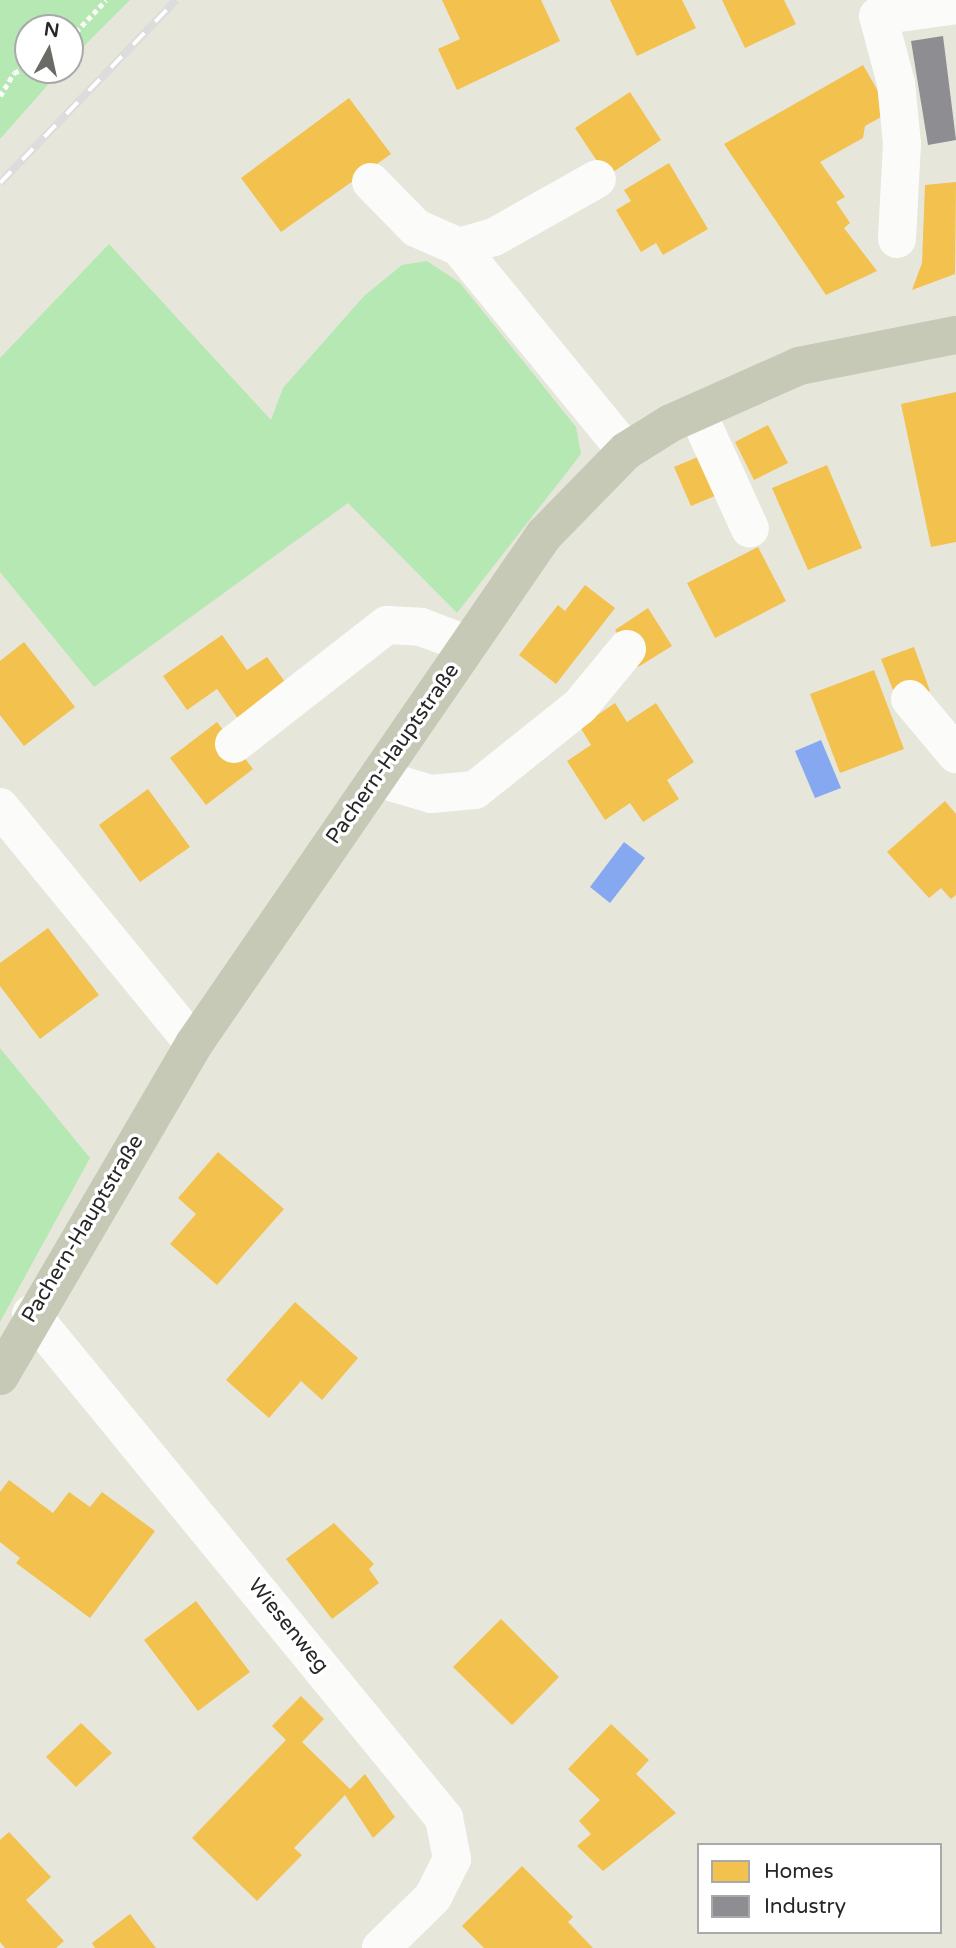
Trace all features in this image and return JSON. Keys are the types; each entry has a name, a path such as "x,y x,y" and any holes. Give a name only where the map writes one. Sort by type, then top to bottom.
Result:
{"main road":[{"name":"Pachern-Hauptstraße","path":"0,1376 32,1314 194,1044 544,536 626,451 697,412 799,366 956,335"}],"street":[{"path":"897,239 902,144 896,83 878,16 956,5"},
{"path":"459,247 494,237 597,179"},
{"path":"371,182 416,228 459,247 626,451"},
{"path":"697,412 750,529"},
{"path":"234,744 387,625 421,627 469,645"},
{"path":"377,778 431,794 475,790 580,706 627,649"},
{"path":"910,699 956,754"},
{"path":"0,807 194,1044"},
{"name":"Wiesenweg","path":"32,1314 444,1818 452,1859 433,1897 382,1948"}],"path":[{"path":"84,23 106,0"},
{"path":"0,96 14,73"}],"green space":[{"path":"0,0 130,0 84,46 84,14 14,14 14,84 49,84 0,139"},
{"path":"109,244 271,420 283,388 364,296 402,265 427,261 460,283 576,427 581,454 457,613 348,503 94,687 0,572 0,358"},
{"path":"0,1048 90,1158 0,1322"}],"water":[{"path":"821,740 841,788 815,798 795,751"},
{"path":"624,842 645,858 610,903 590,887"}],"building: Homes":[{"path":"442,0 541,0 560,41 457,90 438,49 460,39"},
{"path":"610,0 682,0 696,28 637,56"},
{"path":"722,0 784,0 796,24 745,48"},
{"path":"863,65 890,112 865,126 863,138 820,162 845,197 836,202 850,223 844,228 877,271 826,295 724,144"},
{"path":"630,92 661,140 607,176 575,128"},
{"path":"349,98 391,154 281,232 241,178"},
{"path":"669,163 708,229 663,255 656,243 641,252 616,210 631,201 624,190"},
{"path":"956,182 955,274 912,290 922,263 925,185"},
{"path":"956,392 956,542 931,547 901,404"},
{"path":"768,425 788,463 754,480 735,442"},
{"path":"705,454 722,493 691,506 674,467"},
{"path":"827,465 862,548 808,570 772,488"},
{"path":"758,547 786,601 715,638 687,583"},
{"path":"585,585 615,608 556,684 519,655 558,605 565,611"},
{"path":"648,608 672,646 638,667 615,630"},
{"path":"222,635 247,670 267,657 288,686 239,720 217,689 187,710 163,676"},
{"path":"24,642 75,707 24,746 0,715 0,661"},
{"path":"914,647 930,691 898,703 881,659"},
{"path":"874,670 904,749 840,773 810,694"},
{"path":"615,703 627,722 656,703 694,762 667,780 679,799 643,822 630,803 605,820 567,761 591,745 580,727"},
{"path":"217,722 253,769 206,805 170,758"},
{"path":"148,789 190,847 140,882 99,825"},
{"path":"945,801 956,814 956,895 951,899 941,888 929,898 887,852"},
{"path":"48,928 99,995 40,1039 0,986 0,963"},
{"path":"218,1152 284,1209 217,1285 170,1244 196,1214 178,1198"},
{"path":"295,1302 358,1358 322,1400 301,1381 269,1418 226,1380"},
{"path":"9,1480 53,1513 69,1492 90,1507 102,1492 155,1531 90,1618 16,1563 20,1558 0,1542 0,1492"},
{"path":"334,1523 374,1564 369,1569 379,1583 332,1619 286,1559"},
{"path":"196,1601 250,1672 198,1711 144,1640"},
{"path":"501,1619 559,1677 512,1725 453,1667"},
{"path":"301,1696 324,1719 302,1742 350,1789 365,1774 395,1817 373,1838 345,1795 294,1848 302,1855 257,1901 192,1838 286,1740 272,1726"},
{"path":"81,1723 112,1753 76,1787 46,1757"},
{"path":"611,1724 649,1760 636,1774 676,1813 603,1871 577,1846 591,1834 579,1821 600,1800 568,1769"},
{"path":"9,1832 51,1877 26,1900 64,1941 56,1948 5,1948 0,1942 0,1840"},
{"path":"522,1866 573,1917 568,1922 593,1948 484,1948 462,1926"},
{"path":"130,1914 156,1948 95,1948 92,1943"}],"building: Industry":[{"path":"943,36 956,140 928,145 911,41"}],"railway":[{"path":"0,183 176,0"}]}
